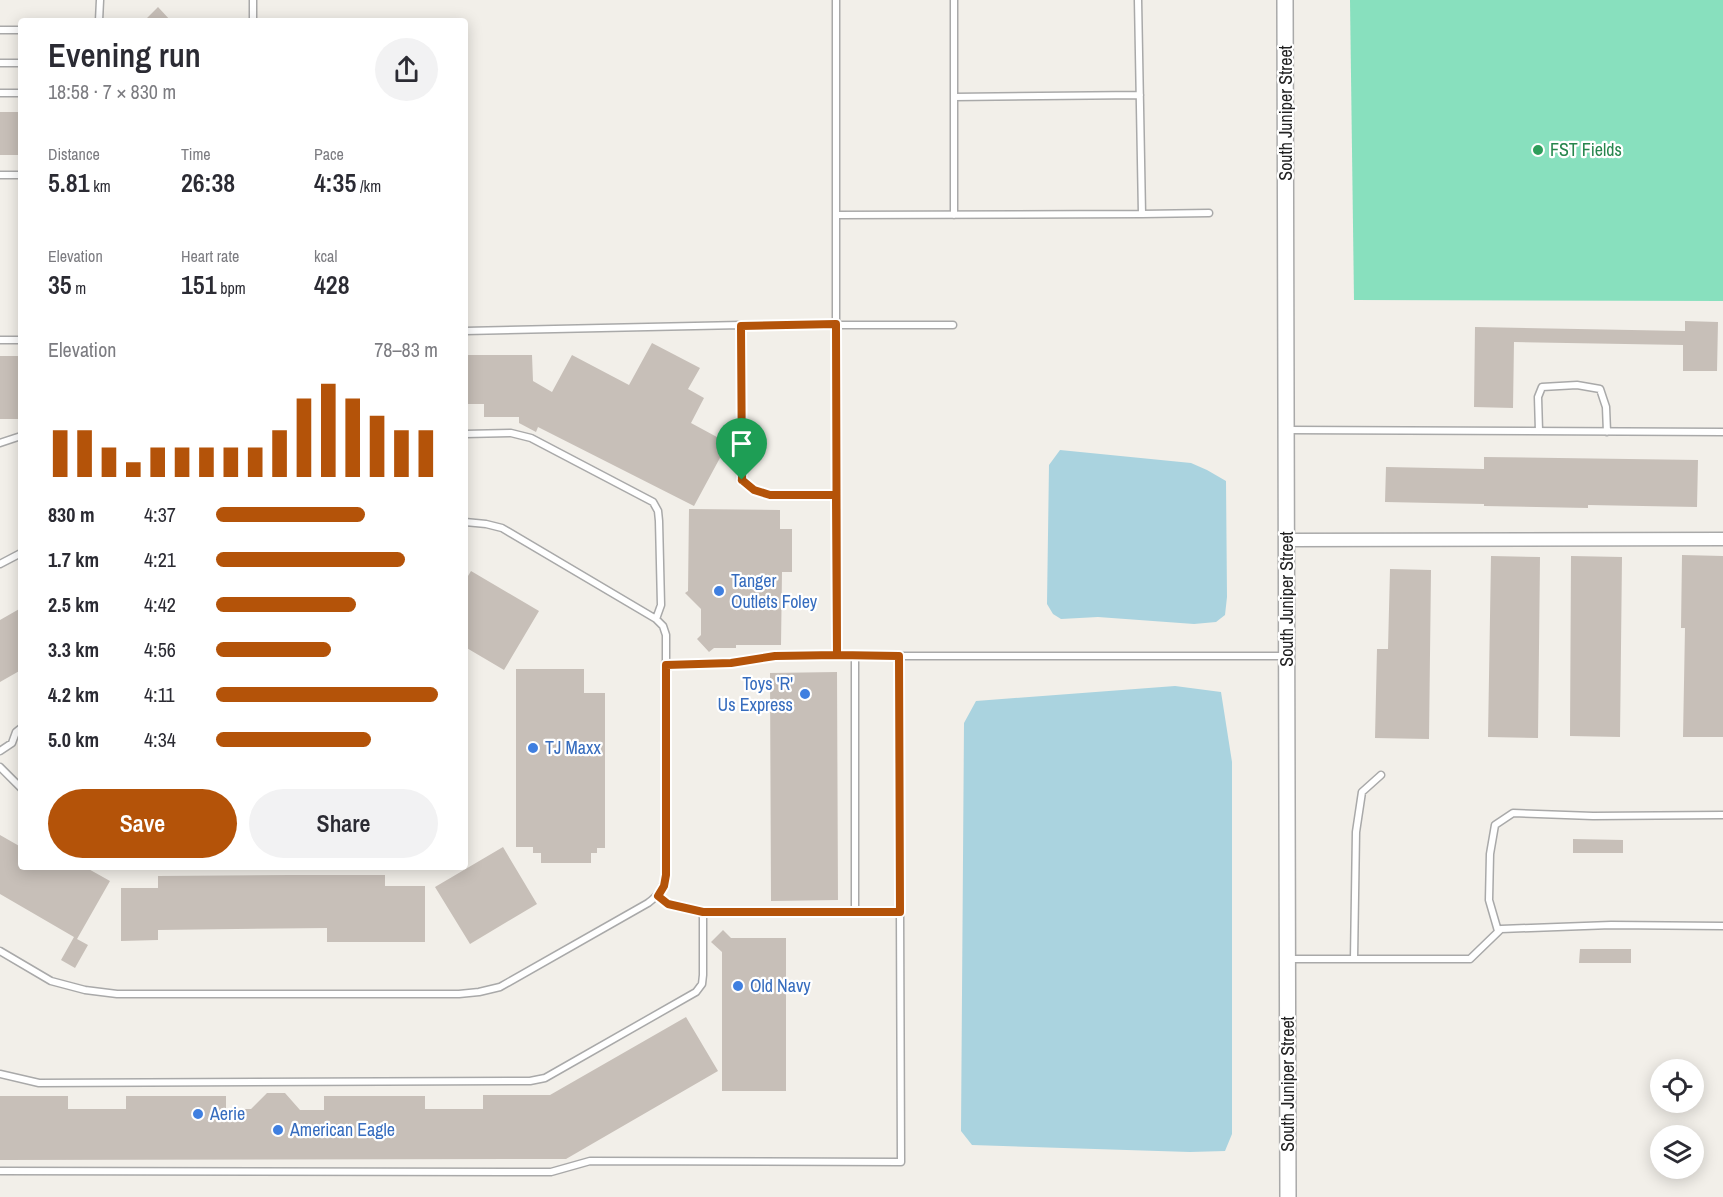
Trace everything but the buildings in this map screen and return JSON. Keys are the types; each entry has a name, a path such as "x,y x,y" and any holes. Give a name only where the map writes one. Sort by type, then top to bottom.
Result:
{"street":[{"name":"South Juniper Street","path":"1285,0 1288,1197"},
{"path":"1287,540 1723,539"}],"lane":[{"path":"99,18 100,0"},
{"path":"253,0 253,18"},
{"path":"836,0 837,655"},
{"path":"954,0 954,215"},
{"path":"1138,0 1143,213"},
{"path":"0,30 18,30"},
{"path":"0,63 18,63"},
{"path":"0,93 18,93"},
{"path":"954,96 1140,95"},
{"path":"0,176 18,175"},
{"path":"836,215 1209,213"},
{"path":"468,331 836,324 953,326"},
{"path":"741,326 742,480 754,490 770,495 836,495"},
{"path":"0,340 18,340"},
{"path":"1539,431 1538,397 1542,387 1577,385 1600,389 1606,407 1607,432"},
{"path":"1287,430 1723,432"},
{"path":"468,434 511,433 531,438 653,502 658,511 659,521 661,605 657,619"},
{"path":"0,443 18,437"},
{"path":"0,951 51,981 85,990 117,994 459,994 500,987 658,896 664,886 666,875 666,635 663,626 657,619 501,528 468,522"},
{"path":"0,564 18,555"},
{"path":"666,665 731,663 775,656 837,655 1287,656"},
{"path":"855,656 855,912"},
{"path":"0,1171 552,1172 590,1161 901,1162 899,656"},
{"path":"0,750 12,743 18,730"},
{"path":"0,767 18,785"},
{"path":"1353,959 1356,832 1362,792 1382,775"},
{"path":"1498,931 1489,900 1490,854 1495,825 1513,813 1593,816 1723,815"},
{"path":"658,896 668,904 703,912 900,912"},
{"path":"0,1074 39,1083 519,1081 545,1078 696,992 702,984 703,975 703,912"},
{"path":"1288,958 1470,959 1501,929 1611,925 1723,926"}],"green space":[{"name":"FST Fields","path":"1350,0 1723,0 1723,301 1354,300"}],"water":[{"path":"1060,450 1191,463 1226,481 1227,597 1225,615 1216,622 1194,624 1098,617 1061,619 1053,614 1047,604 1049,465"},
{"path":"1175,686 1221,692 1232,762 1232,1134 1225,1151 1190,1152 972,1145 961,1131 964,723 976,701"}],"place":[{"name":"FST Fields","path":"1538,150"},
{"name":"Tanger Outlets Foley","path":"719,591"},
{"name":"Toys 'R' Us Express","path":"805,694"},
{"name":"TJ Maxx","path":"533,748"},
{"name":"Old Navy","path":"738,986"},
{"name":"Aerie","path":"198,1114"},
{"name":"American Eagle","path":"278,1130"}],"route":[{"path":"742,480 741,326 836,324 837,655 899,656 900,912 703,912 686,906 668,904 658,896 664,886 666,875 666,665 731,663 775,656 837,655 836,495 770,495 754,490 742,480"}]}
